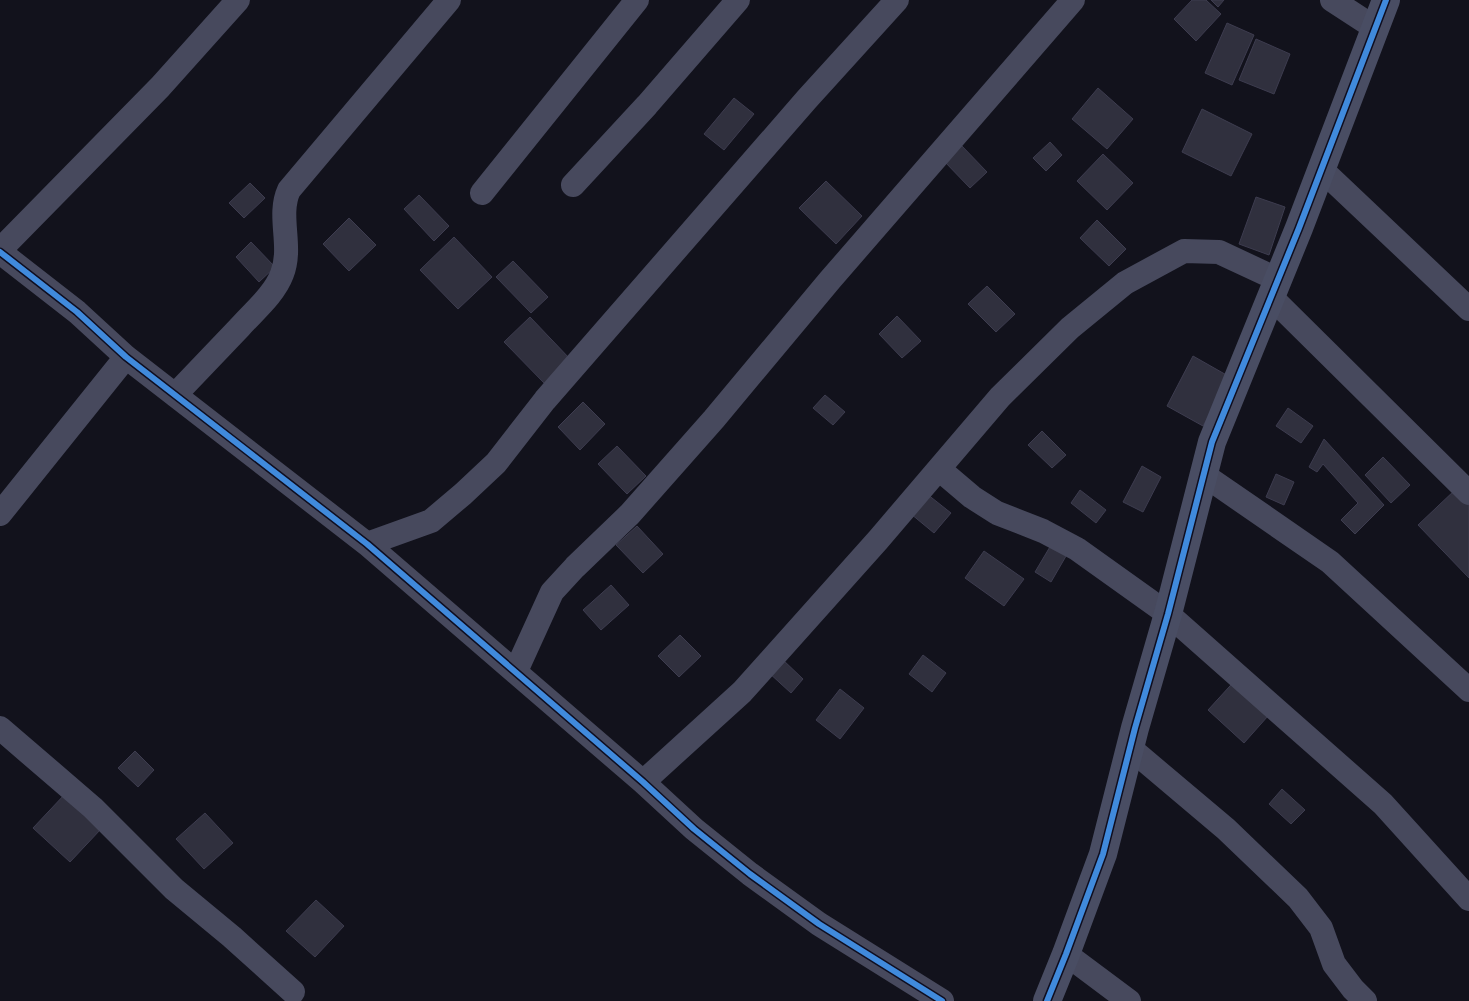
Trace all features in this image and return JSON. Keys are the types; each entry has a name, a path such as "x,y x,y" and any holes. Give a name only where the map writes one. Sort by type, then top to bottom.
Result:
{"street":[{"path":"238,0 160,87 0,251 77,312 126,356 367,544 516,671 694,829 750,874 819,924 942,1001"},
{"path":"175,395 270,294 282,273 286,245 284,208 289,190 449,0"},
{"path":"482,193 636,0"},
{"path":"574,185 647,105 738,0"},
{"path":"367,544 431,521 496,463 546,400 807,99 897,0"},
{"path":"516,671 552,592 630,514 1073,0"},
{"path":"1332,0 1376,28"},
{"path":"1047,1001 1103,854 1212,442 1386,0"},
{"path":"1321,169 1469,308"},
{"path":"643,782 742,692 878,540 1000,397 1070,328 1125,283 1184,251 1219,252 1274,288 1469,494"},
{"path":"0,514 126,356"},
{"path":"939,469 972,496 997,513 1043,531 1077,549 1168,614 1383,804 1469,898"},
{"path":"1204,475 1330,562 1469,690"},
{"path":"0,728 93,808 174,889 293,992"},
{"path":"1130,748 1226,829 1298,898 1321,928 1334,964 1365,1001"},
{"path":"1066,954 1129,1001"}],"building":[{"path":"1192,0 1206,0 1221,14 1196,41 1174,19"},
{"path":"1211,0 1224,0 1218,7"},
{"path":"1227,23 1254,35 1232,85 1205,73"},
{"path":"1256,39 1290,54 1274,94 1239,80"},
{"path":"1098,88 1133,119 1107,149 1072,119"},
{"path":"734,98 754,114 724,150 704,134"},
{"path":"1202,109 1252,134 1231,176 1182,152"},
{"path":"1050,142 1062,155 1046,171 1033,158"},
{"path":"960,144 987,172 970,188 943,160"},
{"path":"1103,154 1133,183 1107,210 1077,181"},
{"path":"826,181 862,216 836,244 799,208"},
{"path":"250,183 265,198 244,218 229,203"},
{"path":"419,195 449,226 434,241 404,209"},
{"path":"1256,197 1285,207 1269,255 1239,244"},
{"path":"349,218 376,245 349,271 323,244"},
{"path":"1097,220 1126,249 1109,266 1080,238"},
{"path":"454,237 492,277 458,309 420,270"},
{"path":"251,242 275,267 259,282 236,257"},
{"path":"513,261 548,297 531,313 496,277"},
{"path":"987,286 1015,314 996,332 968,304"},
{"path":"897,316 921,341 902,358 879,334"},
{"path":"530,317 571,360 546,385 504,342"},
{"path":"1193,356 1230,377 1203,426 1167,406"},
{"path":"825,395 845,412 833,425 813,408"},
{"path":"583,402 605,424 580,450 558,427"},
{"path":"1288,408 1313,426 1301,443 1276,426"},
{"path":"1042,431 1066,455 1052,468 1028,445"},
{"path":"1324,439 1384,505 1355,534 1341,520 1358,503 1323,464 1317,472 1309,467"},
{"path":"617,446 646,476 627,494 598,464"},
{"path":"1383,457 1410,485 1391,503 1365,475"},
{"path":"1142,466 1161,477 1143,512 1123,502"},
{"path":"1276,474 1294,482 1284,505 1266,497"},
{"path":"1456,489 1469,503 1469,578 1418,525"},
{"path":"1080,490 1106,510 1096,523 1071,503"},
{"path":"927,494 951,513 934,533 911,514"},
{"path":"637,526 663,554 643,573 616,545"},
{"path":"1057,535 1073,544 1051,582 1035,572"},
{"path":"984,551 1024,579 1004,606 965,578"},
{"path":"611,585 629,605 601,630 583,610"},
{"path":"680,635 701,656 679,677 658,656"},
{"path":"923,655 946,673 932,692 909,674"},
{"path":"781,658 803,679 791,693 768,672"},
{"path":"1240,675 1276,707 1244,743 1208,710"},
{"path":"840,689 864,708 840,739 816,720"},
{"path":"135,751 154,770 138,787 118,768"},
{"path":"1282,789 1305,810 1291,824 1269,804"},
{"path":"65,794 101,829 70,862 33,828"},
{"path":"205,813 233,843 204,869 176,839"},
{"path":"316,900 344,926 315,957 286,931"}],"cycle path":[{"path":"1047,1001 1103,854 1212,442 1299,228 1386,0"},
{"path":"0,252 77,312 126,357 367,544 643,782 694,829 750,874 819,924 942,1001"}]}
